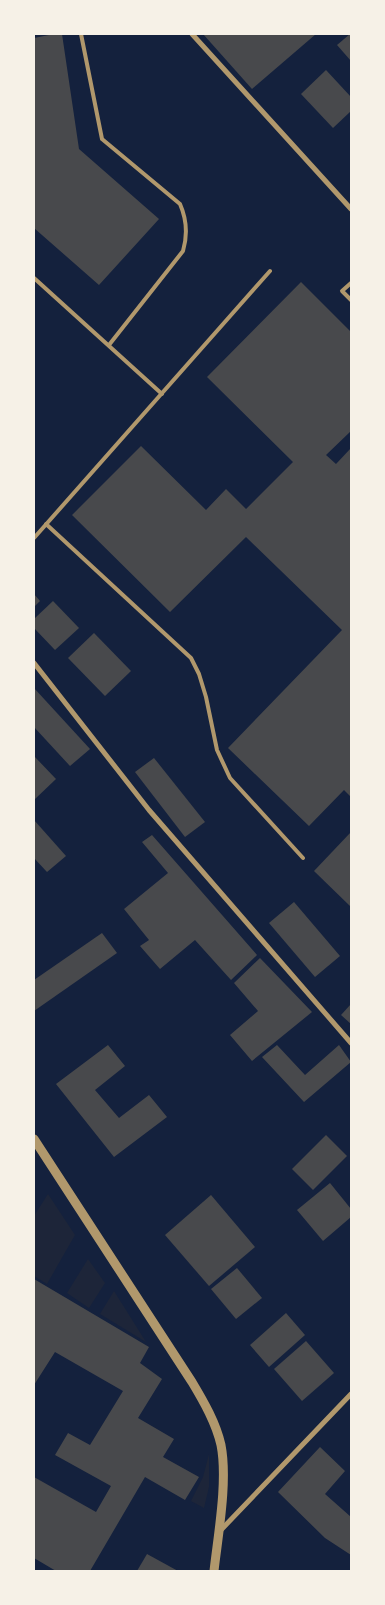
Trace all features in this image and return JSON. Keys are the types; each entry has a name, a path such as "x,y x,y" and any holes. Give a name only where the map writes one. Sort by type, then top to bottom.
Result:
{"street":[{"path":"192,34 351,209"},
{"path":"34,663 149,810 351,1043"},
{"path":"34,1139 204,1402 213,1421 221,1444 224,1470 214,1571"},
{"path":"219,1532 351,1394"}],"lane":[{"path":"81,34 102,139 180,204 185,216 186,239 183,251 109,345"},
{"path":"34,538 270,272"},
{"path":"34,278 162,394"},
{"path":"351,283 342,291 351,300"},
{"path":"46,524 191,658 199,674 206,697 217,750 230,778 303,858"}],"shaded area":[{"path":"48,1194 75,1235 47,1284 34,1276 34,1216"},
{"path":"88,1259 105,1283 89,1308 67,1293"},
{"path":"114,1291 146,1342 100,1314"},
{"path":"209,1454 209,1487 204,1508 191,1501 203,1477"}],"building":[{"path":"62,34 79,149 159,219 99,285 34,228 34,38"},
{"path":"203,34 316,34 252,89"},
{"path":"351,34 351,61 337,45"},
{"path":"326,70 351,97 351,111 333,128 301,94"},
{"path":"301,282 351,332 351,431 326,455 336,464 351,448 351,797 344,790 309,826 228,748 342,630 246,537 170,612 72,515 141,446 206,510 226,489 246,509 293,462 207,377"},
{"path":"34,594 40,601 34,607"},
{"path":"53,601 79,628 55,650 34,628 34,619"},
{"path":"94,633 131,671 105,696 68,658"},
{"path":"34,688 90,749 70,766 34,727"},
{"path":"34,756 56,779 34,800"},
{"path":"154,758 205,822 185,837 135,772"},
{"path":"34,820 66,856 47,872 34,858"},
{"path":"351,832 351,907 314,871"},
{"path":"152,835 257,955 231,980 195,940 160,969 140,946 149,940 124,909 168,873 142,842"},
{"path":"294,902 340,956 315,977 269,923"},
{"path":"102,933 117,953 34,1011 34,980"},
{"path":"260,958 312,1012 252,1061 230,1035 258,1011 234,983"},
{"path":"351,1004 351,1024 341,1015"},
{"path":"108,1045 125,1066 95,1090 119,1118 149,1095 167,1117 114,1157 56,1084"},
{"path":"277,1045 305,1075 339,1045 351,1062 304,1102 262,1057"},
{"path":"326,1135 347,1156 313,1190 292,1169"},
{"path":"330,1183 351,1209 351,1217 323,1241 297,1210"},
{"path":"211,1195 255,1247 209,1286 165,1235"},
{"path":"237,1268 262,1298 236,1319 211,1289"},
{"path":"34,1279 149,1347 140,1363 162,1379 138,1418 174,1439 163,1457 199,1477 185,1500 145,1477 90,1571 56,1571 34,1558 34,1477 96,1512 111,1486 55,1455 68,1433 90,1445 123,1391 55,1352 34,1385"},
{"path":"286,1313 305,1335 269,1367 250,1345"},
{"path":"306,1341 334,1373 302,1401 274,1369"},
{"path":"320,1447 345,1471 325,1494 351,1517 351,1555 325,1538 278,1492"},
{"path":"147,1554 178,1571 137,1571"}]}
